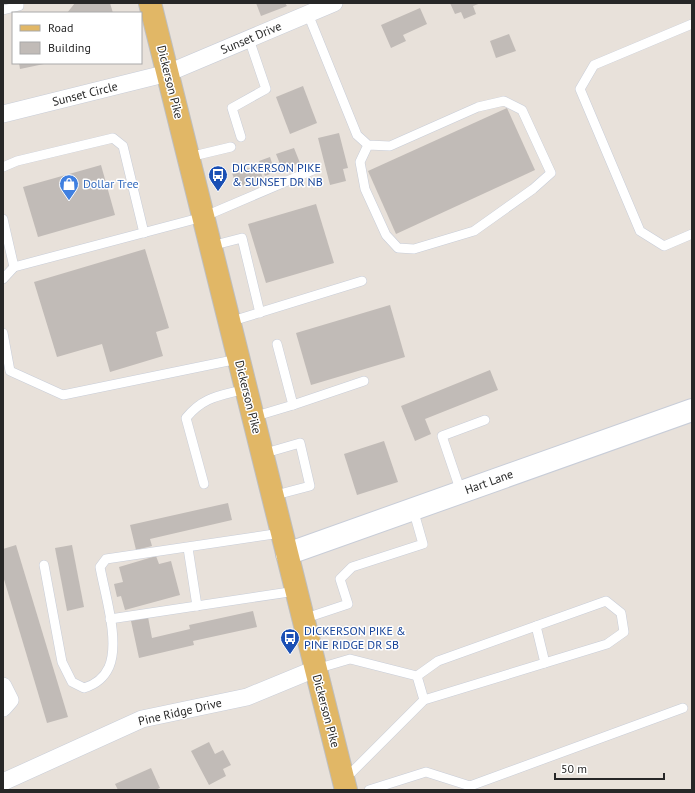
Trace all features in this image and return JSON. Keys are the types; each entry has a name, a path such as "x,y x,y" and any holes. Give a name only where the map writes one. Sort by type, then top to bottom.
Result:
{"main road":[{"name":"Dickerson Pike","path":"150,3 302,619 345,785"},
{"name":"Hart Lane","path":"287,554 692,410"}],"street":[{"name":"Sunset Drive","path":"168,73 334,3"},
{"name":"Sunset Circle","path":"3,114 168,73"},
{"name":"Pine Ridge Drive","path":"3,782 142,719 247,697 315,669"},
{"path":"3,686 10,700 3,708"}],"lane":[{"path":"3,10 20,6 19,3"},
{"path":"308,14 357,135 368,145 390,146 478,107 504,100 522,110 550,173 534,189 474,231 414,249 398,248 386,235 365,189 360,162 368,145"},
{"path":"692,24 594,65 580,89 640,232 664,246 692,234"},
{"path":"241,137 232,108 266,89 249,39"},
{"path":"3,167 17,161 113,138 123,146 144,233"},
{"path":"189,158 231,147"},
{"path":"3,279 14,267 203,216 313,170"},
{"path":"3,219 14,267"},
{"path":"211,246 242,238 260,313"},
{"path":"229,322 362,281"},
{"path":"3,333 10,371 63,395 238,359"},
{"path":"277,344 293,405"},
{"path":"253,417 364,381"},
{"path":"204,484 186,418 195,407 206,400 246,389"},
{"path":"461,492 442,436 485,420"},
{"path":"262,454 300,443 310,486 272,496"},
{"path":"302,619 348,604 340,579 352,566 423,544 413,509"},
{"path":"44,565 62,662 72,682 84,688 94,685 109,668 112,636 100,567 106,559 281,533"},
{"path":"188,548 197,606"},
{"path":"110,619 296,591"},
{"path":"315,669 350,659 417,676 438,661 606,601 621,613 624,632 607,644 424,700 345,785"},
{"path":"536,626 545,663"},
{"path":"417,676 424,700"},
{"path":"369,790 426,772 470,786 683,708"}],"building":[{"path":"75,3 110,3 113,12 68,12"},
{"path":"256,3 285,3 287,6 261,16"},
{"path":"450,3 481,3 473,6 476,14 464,19 461,12 455,14"},
{"path":"420,8 427,24 403,35 406,41 391,48 381,25"},
{"path":"509,34 516,51 496,58 490,41"},
{"path":"19,64 44,64 20,69"},
{"path":"303,86 317,123 290,134 276,97"},
{"path":"507,108 535,170 396,234 368,171"},
{"path":"339,133 348,168 343,169 346,181 330,185 318,138"},
{"path":"294,148 300,163 282,169 276,154"},
{"path":"270,157 275,172 265,176 259,161"},
{"name":"Dollar Tree","path":"101,165 115,215 38,237 23,187"},
{"path":"259,165 263,180 237,187 232,173"},
{"path":"316,204 334,263 266,283 248,224"},
{"path":"145,249 169,328 156,332 163,356 110,372 102,344 57,357 34,282"},
{"path":"390,305 405,357 311,385 296,333"},
{"path":"490,370 498,390 425,419 431,434 415,441 401,406"},
{"path":"384,441 398,482 357,495 344,454"},
{"path":"228,503 232,520 150,539 152,546 136,550 130,525"},
{"path":"16,545 68,717 47,723 3,576 3,549"},
{"path":"72,545 84,607 67,611 55,548"},
{"path":"156,556 159,564 171,561 180,595 125,610 121,596 117,597 114,584 123,582 119,567"},
{"path":"253,611 257,627 193,641 194,645 139,658 131,621 148,617 152,638 190,629 189,625"},
{"path":"209,742 215,754 223,750 231,765 223,769 226,776 209,785 191,751"},
{"path":"151,768 160,788 155,790 118,790 115,784"}],"place":[{"name":"DICKERSON PIKE & SUNSET DR NB","path":"218,192"},
{"name":"Dollar Tree","path":"69,201"},
{"name":"DICKERSON PIKE & PINE RIDGE DR SB","path":"290,655"}]}
